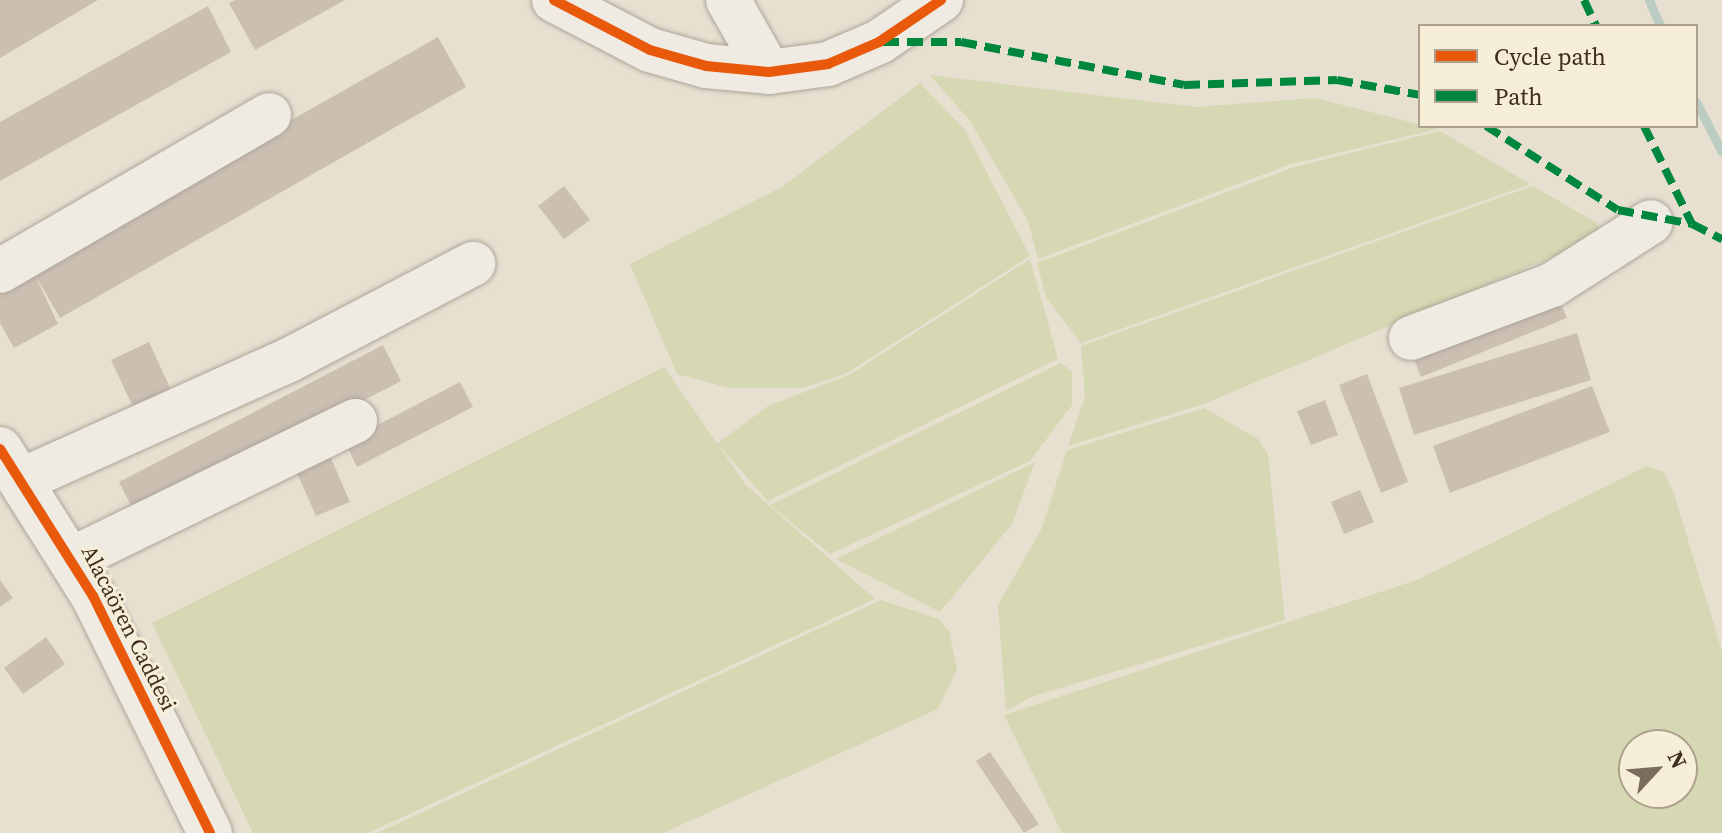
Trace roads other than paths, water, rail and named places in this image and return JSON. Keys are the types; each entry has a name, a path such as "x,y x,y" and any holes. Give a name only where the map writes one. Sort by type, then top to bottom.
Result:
{"street":[{"path":"554,0 650,50 706,66 769,72 828,64 879,42 941,0"},
{"path":"728,0 769,72"},
{"path":"0,271 269,115"},
{"path":"1411,338 1552,285 1651,222"},
{"path":"11,464 289,360 473,264"},
{"path":"72,559 355,421"},
{"name":"Alacaören Caddesi","path":"11,464 72,559 210,833"}],"waterway":[{"path":"1649,0 1659,24"},
{"path":"1698,106 1722,152"}]}
